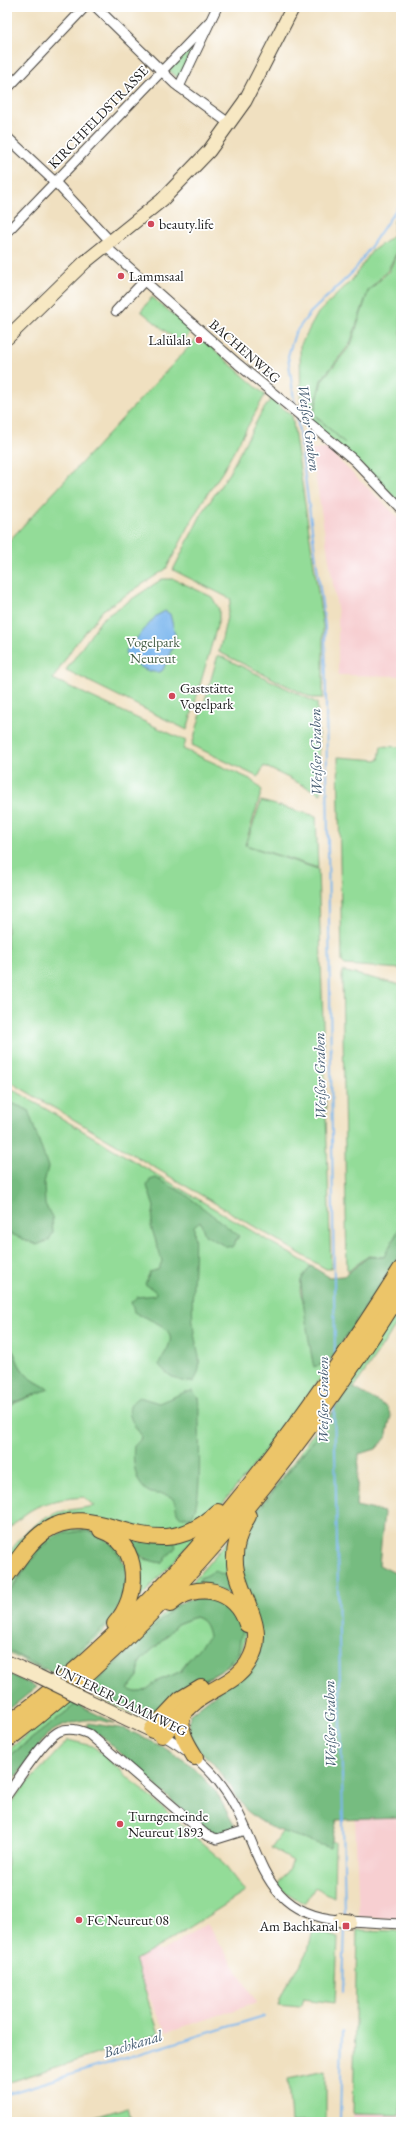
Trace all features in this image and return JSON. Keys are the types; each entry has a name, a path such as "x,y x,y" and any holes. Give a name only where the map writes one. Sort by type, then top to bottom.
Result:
{"highway":[{"path":"7,1740 72,1688 140,1626 217,1544 257,1495 332,1395 341,1361 401,1269"},
{"path":"7,1725 79,1665 136,1613 173,1575 218,1523 337,1378 401,1291"},
{"path":"7,1575 33,1542 53,1527 70,1522 85,1521 144,1537 176,1536 194,1530 208,1521 242,1485 257,1476"},
{"path":"157,1733 183,1714 203,1696 237,1675 247,1665 253,1653 256,1636 255,1622 238,1576 235,1560 237,1541 241,1529 257,1495"},
{"path":"7,1584 34,1548 45,1537 61,1529 74,1526 94,1528 104,1531 121,1544 128,1553 133,1569 133,1587 130,1600 117,1622 87,1652 79,1665"},
{"path":"140,1626 154,1620 179,1597 192,1591 206,1590 219,1592 232,1600 243,1614 248,1632 245,1650 233,1668 181,1700 157,1733"},
{"path":"183,1714 181,1721 182,1733 195,1757"}],"street":[{"path":"7,88 85,7"},
{"path":"96,7 179,87 230,124"},
{"name":"KIRCHFELDSTRASSE","path":"179,87 217,7"},
{"path":"7,338 75,272 162,200 202,160 230,124 255,81 293,7"},
{"name":"KIRCHFELDSTRASSE","path":"7,232 209,22"},
{"name":"BACHENWEG","path":"7,136 55,182 108,244 144,281 291,410 354,460 401,509"},
{"path":"116,311 144,281"},
{"name":"UNTERER DAMMWEG","path":"7,1662 157,1733 195,1757 207,1768 227,1792 271,1884 281,1896 296,1906 313,1915 345,1921 401,1924"},
{"path":"7,1795 50,1737 61,1730 80,1730 89,1734 206,1835 217,1839 246,1830"}],"shaded area":[{"path":"326,448 401,520 401,676 338,675 338,614 311,450"},
{"path":"355,1819 401,1819 401,1919 359,1917"},
{"path":"207,1923 257,2003 166,2032 143,1985 134,1960 151,1950 162,1951"},
{"path":"353,2114 401,2115 401,2122 353,2122"}],"green space":[{"path":"195,42 180,77 178,78 169,70"},
{"path":"401,210 401,243 388,270 368,291 350,344 321,380 313,414 345,443 314,414 322,380 351,345 368,292 389,271 401,245 401,497 397,500 378,480 380,475 377,479 301,413 300,346 318,313 352,280 372,251 393,236 394,221"},
{"path":"152,297 192,330 181,344 141,311"},
{"path":"199,336 265,395 223,471 202,502 166,569 103,610 73,647 53,679 186,741 183,749 250,779 262,790 245,845 318,869 331,1269 326,1269 7,1080 7,543"},
{"path":"271,399 292,416 323,626 323,698 312,698 219,652 231,599 173,570 201,515 229,473 261,413"},
{"name":"Vogelpark Neureut","path":"162,579 174,579 212,597 219,609 219,619 187,730 66,670 102,619"},
{"path":"218,655 317,703 321,794 264,766 258,777 192,745"},
{"path":"381,746 401,747 401,969 345,965 342,962 338,757 379,760"},
{"path":"261,801 316,816 318,868 246,845"},
{"path":"342,971 401,985 401,1225 384,1257 368,1256 347,1272"},
{"path":"7,1086 311,1266 301,1280 300,1291 306,1310 312,1357 319,1366 330,1361 327,1365 329,1367 249,1472 215,1512 176,1533 68,1520 7,1571 7,1555 23,1535 40,1521 58,1512 94,1506 84,1497 50,1502 32,1509 15,1523 7,1532 7,1410 15,1403 48,1389 23,1372 12,1349 7,1343"},
{"path":"7,1101 28,1110 48,1167 44,1183 45,1204 52,1217 53,1232 49,1240 37,1245 9,1233 7,1229"},
{"path":"156,1178 185,1194 239,1236 232,1247 225,1246 205,1235 200,1221 194,1226 195,1253 192,1306 194,1333 199,1359 199,1371 193,1382 174,1378 159,1365 169,1345 170,1336 163,1327 157,1323 134,1312 131,1302 137,1297 156,1295 155,1291 145,1284 150,1272 159,1269 162,1261 151,1226 154,1207 147,1186 150,1180"},
{"path":"401,1225 401,1252 330,1361 314,1367 302,1296 301,1281 303,1277 311,1266 329,1277 344,1276 368,1257 384,1257"},
{"path":"401,1252 401,1256 349,1338 346,1337"},
{"path":"401,1305 401,1318 354,1388 347,1390 345,1388"},
{"path":"7,1343 12,1349 23,1372 33,1380 49,1389 15,1402 7,1410"},
{"path":"354,1388 387,1407 391,1416 386,1438 376,1449 359,1454 356,1506 384,1512 379,1565 401,1576 401,1818 337,1820 330,1848 270,1827 256,1818 246,1810 212,1762 188,1740 190,1714 255,1663 242,1576 241,1552 255,1515 317,1435 347,1390"},
{"path":"193,1391 198,1398 199,1405 200,1464 198,1497 191,1517 181,1517 177,1513 174,1500 170,1496 151,1493 141,1485 138,1479 134,1466 134,1446 140,1440 141,1435 134,1425 129,1410 130,1406 139,1397 159,1403 185,1392"},
{"path":"324,1418 326,1419 317,1435 255,1515 261,1639 248,1668 252,1515 287,1471"},
{"path":"205,1527 132,1607 136,1553 144,1559 162,1563 174,1541"},
{"path":"72,1529 91,1529 123,1551 113,1622 56,1675 53,1673 111,1621 90,1532 75,1532 62,1536 51,1542 40,1550 22,1572 7,1595 7,1588 27,1560 42,1544 61,1533"},
{"path":"81,1531 90,1532 108,1540 118,1553 127,1567 126,1595 111,1621 53,1673 7,1650 7,1595 39,1550 62,1534"},
{"path":"126,1535 174,1541 176,1547 162,1563 157,1562 149,1560 129,1550"},
{"path":"233,1535 232,1569 252,1623 253,1637 251,1649 244,1662 231,1676 198,1695 172,1721 164,1725 167,1719 186,1700 226,1676 238,1666 246,1655 251,1641 250,1624 247,1614 241,1604 230,1594 219,1589 209,1587 195,1589 187,1588"},
{"path":"215,1571 230,1577 239,1597 199,1584 200,1578"},
{"path":"212,1596 230,1606 242,1629 238,1653 223,1670 191,1686 154,1717 149,1718 91,1691 90,1688 174,1608 186,1600","holes":["195,1617 205,1624 209,1636 185,1664 181,1671 156,1682 146,1690 138,1692 128,1689 138,1676 140,1662 145,1656 161,1642 177,1624"]},
{"path":"175,1603 244,1624 245,1637 243,1648 239,1656 217,1674 231,1662 242,1629 174,1608 90,1688 91,1691 85,1688 116,1661"},
{"path":"195,1617 203,1622 207,1627 210,1636 185,1664 181,1671 156,1682 142,1692 138,1693 128,1689 138,1676 140,1662 145,1656 161,1642 177,1624"},
{"path":"7,1650 44,1670 43,1672 7,1652"},
{"path":"7,1673 37,1687 7,1711 7,1686 10,1683 7,1682"},
{"path":"215,1674 153,1720 145,1719 97,1697 99,1695 149,1718 191,1686"},
{"path":"69,1702 76,1704 7,1758 7,1751"},
{"path":"76,1704 115,1723 98,1720 84,1720 70,1723 47,1735 7,1789 7,1758"},
{"path":"88,1723 126,1729 163,1747 190,1764 215,1790 234,1825 235,1830 218,1835 208,1834 102,1736 86,1728"},
{"name":"FC Neureut 08","path":"68,1740 93,1746 219,1858 245,1892 170,1940 135,1960 159,2034 7,2083 7,1808 21,1790"},
{"path":"286,1826 311,1836 335,1842 334,1897 315,1887 305,1904 277,1887 293,1861 271,1848"},
{"path":"313,1930 338,1938 335,2003 303,1999 300,2007 278,2005 280,1997 287,1984 308,1951"},
{"path":"357,1930 401,1931 401,2115 353,2114"},
{"path":"326,2071 326,2122 291,2122 288,2079"},
{"path":"128,2107 132,2122 79,2122"}],"water":[{"path":"165,611 170,614 176,639 163,670 153,672 136,664 127,656 125,652 156,616"}],"waterway":[{"name":"Weißer Graben","path":"295,407 288,356 295,333 310,313 354,271 401,202"},
{"name":"Weißer Graben","path":"297,417 325,626 335,1357"},
{"name":"Weißer Graben","path":"334,1403 345,1915"},
{"name":"Weißer Graben","path":"343,1991 345,1925"},
{"name":"Bachkanal","path":"7,2094 264,2016"},
{"name":"Weißer Graben","path":"340,2122 342,2032"}],"place":[{"name":"beauty.life","path":"151,224"},
{"name":"Lammsaal","path":"121,276"},
{"name":"Lalülala","path":"199,340"},
{"name":"Gaststätte Vogelpark","path":"172,696"},
{"name":"Turngemeinde Neureut 1893","path":"120,1824"},
{"name":"FC Neureut 08","path":"79,1920"},
{"name":"Am Bachkanal","path":"346,1926"}]}
